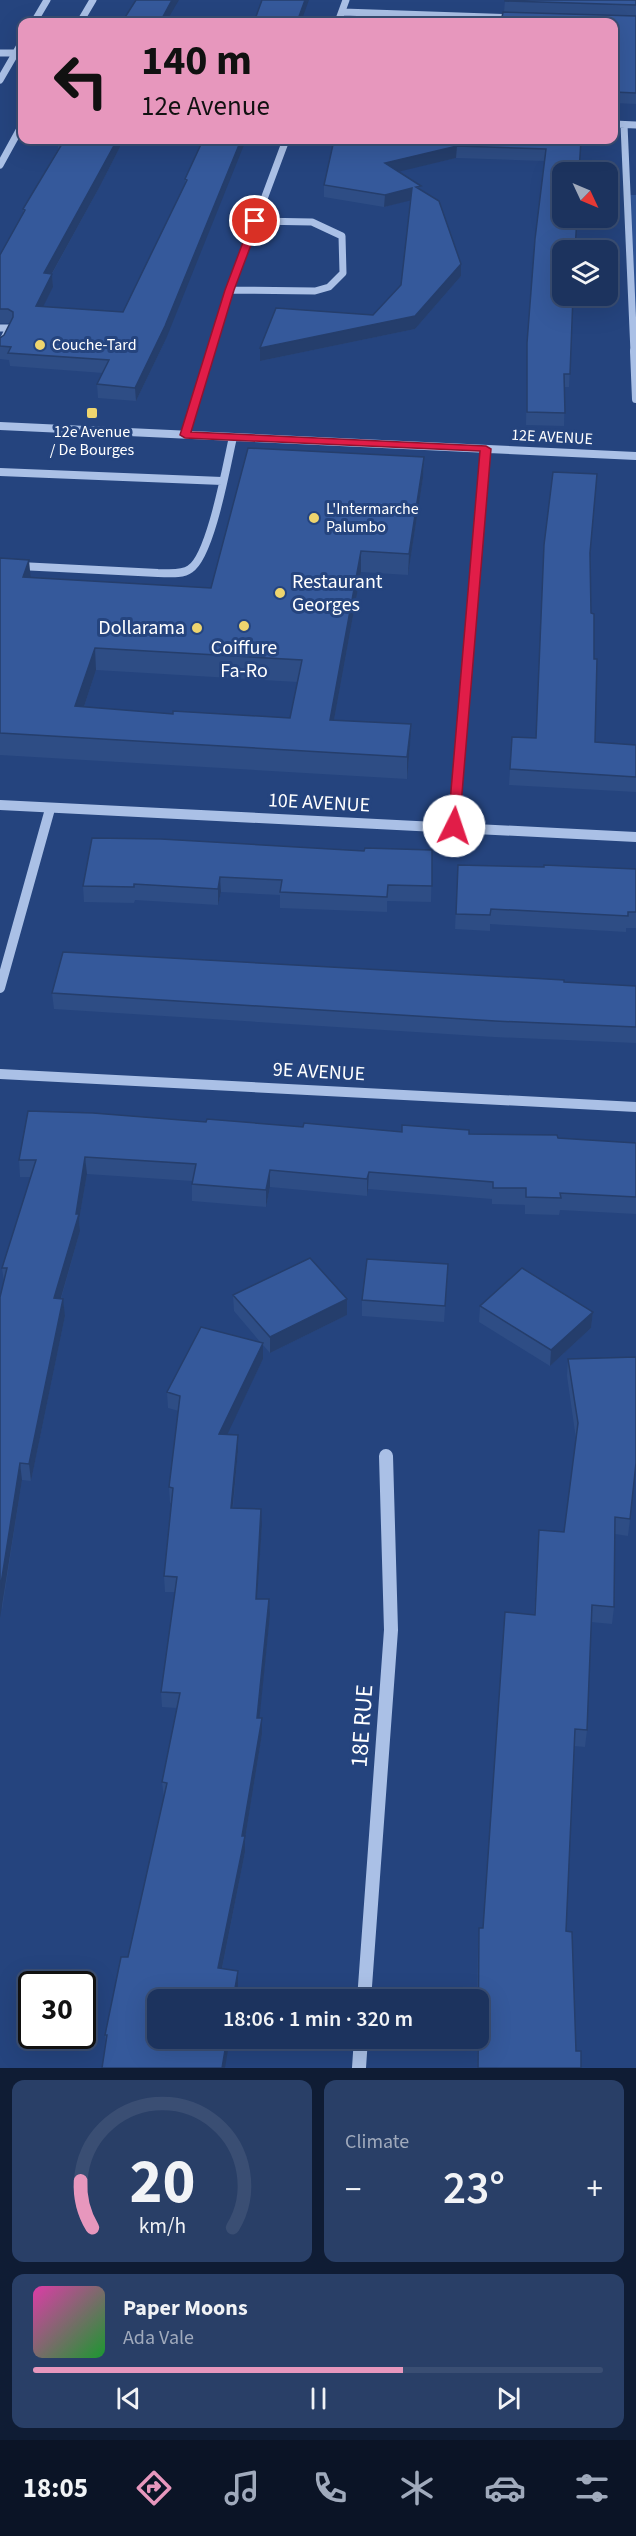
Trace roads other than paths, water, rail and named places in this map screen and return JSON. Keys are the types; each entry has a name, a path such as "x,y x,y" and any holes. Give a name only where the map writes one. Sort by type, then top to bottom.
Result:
{"street":[{"path":"36,18 47,0"},
{"path":"82,18 93,0"},
{"path":"340,18 346,0"},
{"path":"343,12 519,18"},
{"path":"0,80 18,49"},
{"path":"0,53 16,53"},
{"path":"618,124 636,125"},
{"path":"624,125 636,399"},
{"path":"0,165 18,132"},
{"path":"185,435 230,290 284,144"},
{"path":"230,290 315,291 329,287 343,273 342,236 312,222 255,221"},
{"path":"0,328 9,328 0,346"},
{"name":"12E AVENUE","path":"0,426 636,456"},
{"path":"0,565 158,573 177,573 191,569 201,560 205,551 233,437"},
{"path":"454,826 486,449"},
{"path":"0,472 222,481"},
{"name":"10E AVENUE","path":"0,805 454,826 636,837"},
{"path":"0,988 50,809"},
{"name":"9E AVENUE","path":"0,1074 636,1107"},
{"name":"18E RUE","path":"365,1989 391,1630 386,1456"},
{"path":"359,2068 360,2049"}],"place":[{"name":"Couche-Tard","path":"40,345"},
{"name":"12e Avenue / De Bourges","path":"92,413"},
{"name":"L'Intermarche Palumbo","path":"314,518"},
{"name":"Restaurant Georges","path":"280,593"},
{"name":"Coiffure Fa-Ro","path":"244,626"},
{"name":"Dollarama","path":"197,628"}]}
